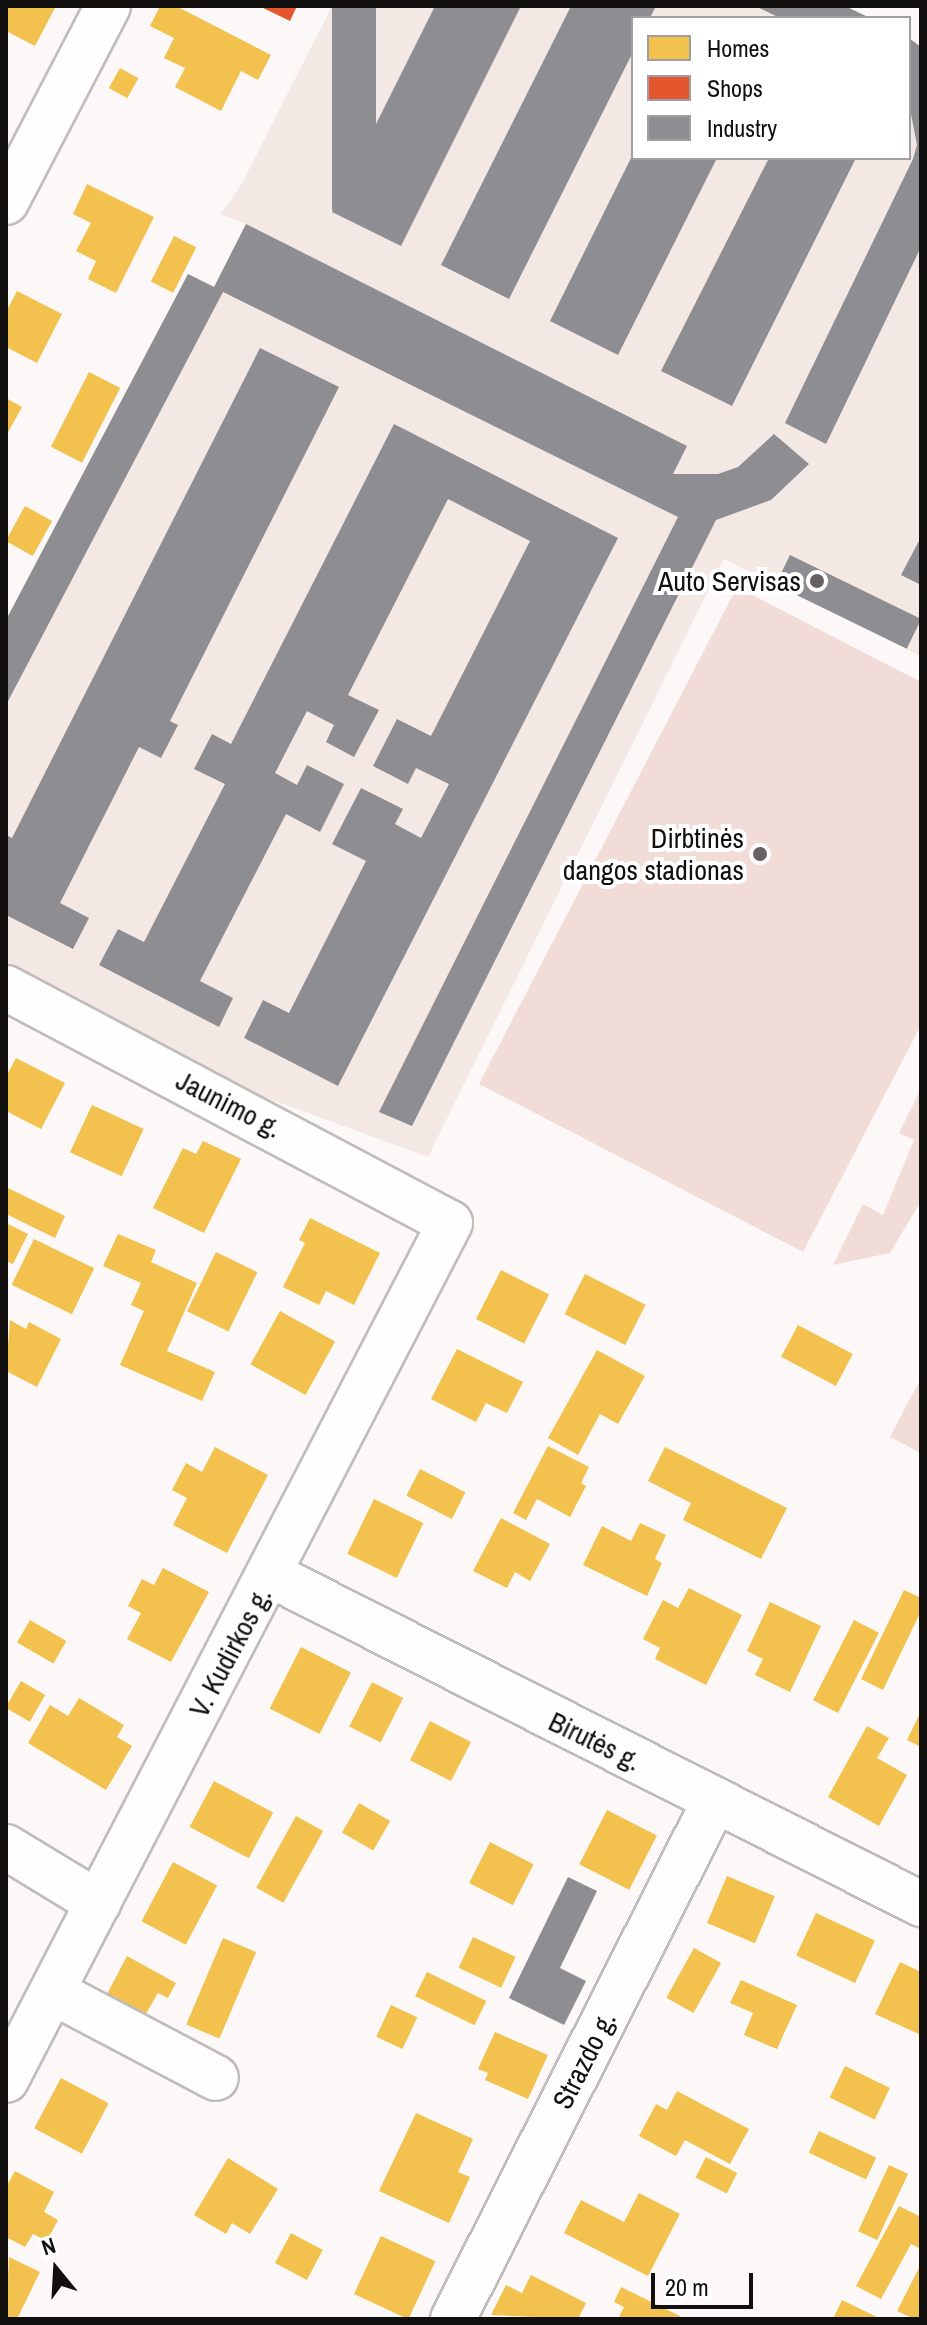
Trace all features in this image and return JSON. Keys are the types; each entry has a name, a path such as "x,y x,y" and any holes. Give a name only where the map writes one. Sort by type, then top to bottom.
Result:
{"street":[{"path":"6,202 108,6"},
{"name":"Jaunimo g.","path":"6,988 450,1223"},
{"name":"V. Kudirkos g.","path":"6,2080 271,1575 450,1223"},
{"name":"Birutės g.","path":"271,1575 921,1904"},
{"name":"Strazdo g.","path":"453,2319 715,1800"},
{"path":"6,1847 98,1903"},
{"path":"53,1992 216,2078"}],"shaded area":[{"path":"332,6 845,6 866,16 631,16 631,160 911,160 911,40 921,47 921,656 724,559 428,1157 152,1056 6,976 6,620 188,274 215,287 246,224 220,214 240,187"},
{"name":"Dirbtinės dangos stadionas","path":"737,587 921,682 921,1025 803,1252 479,1084"},
{"path":"921,1089 921,1201 890,1253 833,1265 863,1204 883,1215 914,1140 899,1133"},
{"path":"921,1378 921,1453 890,1437"}],"building: Homes":[{"path":"6,6 56,6 35,46 6,31"},
{"path":"160,6 176,6 271,55 258,80 241,71 221,111 175,87 185,68 164,58 174,38 150,26"},
{"path":"120,68 138,78 127,98 109,88"},
{"path":"87,184 154,217 116,293 88,279 96,261 76,251 91,223 73,214"},
{"path":"174,236 196,247 173,293 151,281"},
{"path":"17,291 62,314 37,363 6,347 6,312"},
{"path":"89,372 120,388 82,463 51,447"},
{"path":"6,398 22,407 6,436"},
{"path":"25,506 52,521 33,556 6,541"},
{"path":"16,1058 65,1083 41,1129 6,1111 6,1077"},
{"path":"92,1105 144,1129 122,1176 70,1152"},
{"path":"203,1141 241,1159 204,1233 153,1208 183,1148 196,1154"},
{"path":"6,1187 65,1216 55,1238 6,1214"},
{"path":"310,1218 380,1253 354,1305 326,1291 319,1305 283,1287 305,1243 299,1240"},
{"path":"6,1223 28,1234 13,1264 6,1261"},
{"path":"118,1234 156,1250 151,1262 197,1283 167,1351 215,1372 202,1401 120,1365 144,1311 131,1305 141,1283 103,1266"},
{"path":"34,1239 94,1268 72,1314 12,1285"},
{"path":"216,1252 257,1272 228,1331 187,1311"},
{"path":"501,1270 549,1295 524,1344 476,1319"},
{"path":"585,1274 646,1305 625,1345 565,1314"},
{"path":"280,1311 335,1342 306,1395 250,1364"},
{"path":"10,1320 26,1329 29,1322 61,1339 37,1387 6,1371"},
{"path":"798,1325 853,1354 836,1386 781,1357"},
{"path":"457,1349 523,1382 507,1413 486,1403 476,1422 431,1399"},
{"path":"597,1350 645,1376 618,1424 600,1414 578,1455 548,1438"},
{"path":"548,1446 589,1467 581,1483 586,1486 570,1517 537,1499 526,1520 513,1513"},
{"path":"215,1447 268,1475 227,1553 173,1525 187,1498 172,1490 186,1463 202,1472"},
{"path":"665,1447 787,1508 761,1559 683,1520 691,1503 648,1481"},
{"path":"420,1469 465,1492 452,1519 406,1496"},
{"path":"374,1499 423,1523 397,1578 347,1554"},
{"path":"501,1518 550,1544 530,1581 515,1572 507,1588 473,1571"},
{"path":"640,1523 666,1535 655,1559 662,1563 647,1596 583,1565 602,1526 631,1541"},
{"path":"163,1568 209,1592 171,1662 127,1639 141,1613 128,1606 142,1579 154,1585"},
{"path":"689,1588 742,1615 706,1685 655,1659 660,1648 643,1639 663,1600 678,1608"},
{"path":"904,1590 921,1598 921,1611 883,1690 861,1679"},
{"path":"770,1602 821,1626 790,1692 755,1675 763,1659 747,1651"},
{"path":"30,1620 66,1641 53,1664 17,1643"},
{"path":"854,1620 879,1633 838,1713 813,1700"},
{"path":"301,1647 351,1672 320,1734 270,1708"},
{"path":"21,1681 45,1695 30,1722 6,1708"},
{"path":"372,1682 403,1698 380,1742 349,1727"},
{"path":"79,1698 124,1725 117,1737 132,1746 106,1790 28,1743 50,1705 68,1716"},
{"path":"921,1711 921,1747 907,1740"},
{"path":"430,1721 471,1742 451,1781 410,1760"},
{"path":"867,1726 889,1738 877,1758 907,1775 879,1826 828,1797"},
{"path":"214,1781 273,1812 249,1858 190,1827"},
{"path":"359,1803 390,1821 373,1850 342,1832"},
{"path":"607,1810 657,1835 629,1890 579,1864"},
{"path":"296,1816 323,1831 283,1903 256,1888"},
{"path":"490,1842 534,1864 513,1905 469,1883"},
{"path":"173,1862 217,1885 186,1945 142,1921"},
{"path":"727,1876 775,1896 755,1943 707,1923"},
{"path":"816,1913 875,1940 855,1983 796,1956"},
{"path":"473,1937 516,1957 501,1988 459,1968"},
{"path":"223,1938 256,1952 219,2039 186,2025"},
{"path":"694,1948 721,1963 693,2013 666,1998"},
{"path":"127,1956 176,1983 168,1998 158,1993 143,2019 105,1998"},
{"path":"900,1962 921,1972 921,2035 875,2014"},
{"path":"427,1972 486,2001 474,2025 415,1996"},
{"path":"741,1980 797,2005 777,2049 744,2035 753,2013 730,2003"},
{"path":"391,2005 417,2017 402,2049 376,2037"},
{"path":"495,2032 548,2055 528,2099 485,2080 488,2073 478,2069"},
{"path":"845,2066 890,2088 875,2119 830,2097"},
{"path":"61,2078 109,2103 82,2154 34,2128"},
{"path":"677,2091 749,2129 730,2164 685,2140 676,2156 639,2136 656,2104 667,2110"},
{"path":"416,2113 473,2139 458,2172 470,2177 449,2223 379,2191"},
{"path":"819,2131 876,2158 866,2179 809,2153"},
{"path":"706,2157 737,2173 727,2193 696,2177"},
{"path":"228,2158 278,2189 250,2234 232,2223 226,2234 194,2215"},
{"path":"889,2165 908,2174 877,2240 858,2231"},
{"path":"15,2171 54,2192 44,2212 58,2220 47,2241 33,2234 25,2247 6,2237 6,2187"},
{"path":"639,2193 680,2214 648,2276 564,2233 581,2200 624,2222"},
{"path":"899,2206 921,2217 921,2249 911,2244 881,2299 856,2286"},
{"path":"291,2233 323,2250 307,2280 275,2263"},
{"path":"381,2236 435,2261 408,2319 354,2294"},
{"path":"9,2257 40,2272 17,2319 6,2319"},
{"path":"921,2264 921,2319 914,2319 897,2311"},
{"path":"531,2275 586,2303 578,2319 491,2315 506,2285 522,2293"},
{"path":"621,2287 680,2316 678,2319 618,2319 624,2307 614,2302"},
{"path":"842,2300 881,2319 833,2319"}],"building: Shops":[{"path":"259,6 297,6 290,21"}],"building: Industry":[{"path":"332,6 376,6 376,210 332,210"},
{"path":"435,6 521,6 401,246 332,212"},
{"path":"571,6 656,6 651,16 631,16 631,56 509,299 441,265"},
{"path":"755,6 845,6 866,16 776,16"},
{"path":"911,40 921,47 921,247 826,444 785,423 917,145 911,114"},
{"path":"631,158 716,160 618,355 550,321"},
{"path":"768,160 855,160 732,406 661,371"},
{"path":"246,224 687,446 673,474 718,474 738,467 774,434 809,464 771,500 716,520 412,1126 379,1112 678,517 223,292 6,705 6,620 188,274 214,287"},
{"path":"260,348 339,387 170,721 178,725 161,758 139,747 60,903 89,918 73,949 6,915 6,835 12,838"},
{"path":"394,424 618,538 338,1086 244,1038 263,1000 289,1013 366,861 332,844 361,788 403,809 395,824 421,838 449,784 416,768 408,784 373,766 397,719 431,736 530,541 448,499 348,695 379,710 354,757 326,742 334,725 307,711 275,773 297,785 307,765 344,784 320,832 286,814 200,981 233,998 219,1027 99,965 118,929 144,942 225,784 194,769 212,734 231,744"},
{"path":"921,537 921,585 901,575"},
{"path":"790,555 921,619 907,649 776,585"},
{"path":"568,1877 597,1891 560,1968 586,1981 564,2025 509,1998"}],"place":[{"name":"Auto Servisas","path":"817,581"},
{"name":"Dirbtinės dangos stadionas","path":"760,854"}]}
